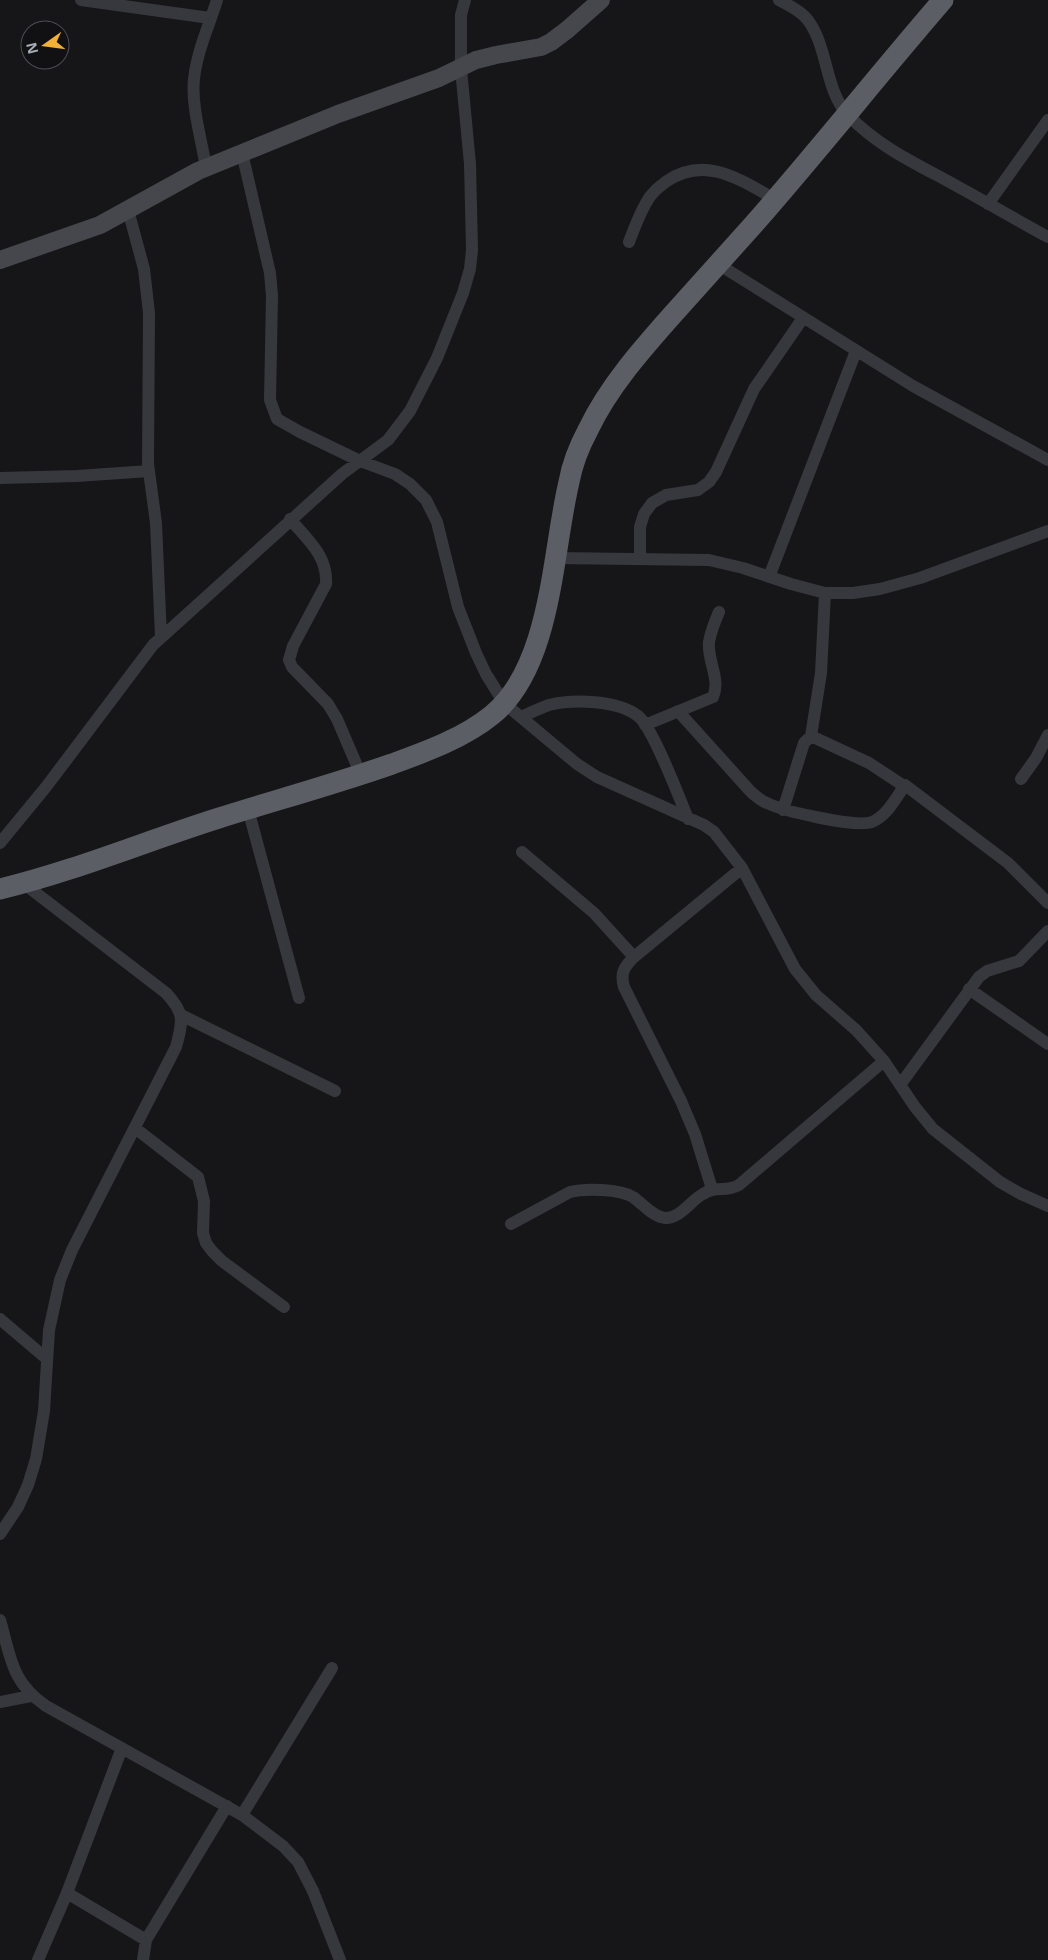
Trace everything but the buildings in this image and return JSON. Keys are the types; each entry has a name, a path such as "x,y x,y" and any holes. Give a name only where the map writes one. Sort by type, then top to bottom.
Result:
{"highway":[{"path":"0,889 24,884 248,809 361,774 448,742 491,716 516,692 532,656 549,602 569,478 588,430 609,394 643,348 775,199 943,0"}],"main road":[{"path":"0,260 100,225 206,168 338,114 461,69 476,60 541,47 567,30 600,0"}],"street":[{"path":"81,0 210,18"},
{"path":"206,168 194,81 196,65 217,0"},
{"path":"0,843 46,787 132,671 161,637 290,519 342,474 388,440 410,411 437,358 463,293 470,269 472,250 470,164 461,69 461,15 465,0"},
{"path":"778,0 796,9 806,18 815,32 837,98 847,114 865,132 890,150 1048,237"},
{"path":"988,204 1048,120"},
{"path":"242,153 270,273 272,296 270,400 272,410 277,419 360,460 395,474 426,500 432,509 444,544 458,607 486,674 504,703 577,764 597,777 704,825 714,832 742,868 795,969 816,995 856,1030 884,1061 933,1129 952,1146 1000,1182 1048,1206"},
{"path":"629,242 646,202 657,188 672,178 688,171 704,169 721,172 775,199"},
{"path":"128,210 144,269 149,313 149,471 156,523 161,637"},
{"path":"718,264 913,386 1048,460"},
{"path":"640,559 640,527 644,514 652,503 666,495 698,490 709,482 716,472 754,389 803,318"},
{"path":"769,577 856,351"},
{"path":"0,478 77,476 149,471"},
{"path":"290,519 324,562 326,584 293,646 289,660 292,668 328,704 337,719 361,774"},
{"path":"556,558 709,560 744,568 825,593 853,593 880,589 920,578 1048,531"},
{"path":"783,810 804,743 811,736 821,673 825,593"},
{"path":"646,724 713,697 716,691 716,682 709,643 719,612"},
{"path":"521,717 549,705 574,701 596,702 629,710 639,716 646,724 688,819"},
{"path":"678,711 751,792 765,803 783,810 846,823 871,822 881,816 892,804 904,786"},
{"path":"1021,779 1036,758 1048,735"},
{"path":"811,736 869,763 904,786 1008,863 1048,904"},
{"path":"248,809 299,998"},
{"path":"522,852 594,913 634,957"},
{"path":"712,1189 695,1134 681,1101 624,987 621,977 624,968 634,957 742,868"},
{"path":"0,1534 18,1507 28,1485 36,1459 44,1411 49,1330 60,1280 72,1250 176,1047 181,1027 181,1015 177,1005 166,993 24,884"},
{"path":"900,1085 979,977 987,971 1019,961 1048,931"},
{"path":"969,989 1048,1044"},
{"path":"181,1015 335,1091"},
{"path":"511,1224 570,1192 580,1190 624,1192 654,1213 665,1218 676,1216 701,1195 712,1189 730,1190 739,1185 884,1061"},
{"path":"135,1128 198,1177 204,1201 203,1233 206,1243 212,1251 222,1261 284,1307"},
{"path":"0,1319 47,1359"},
{"path":"0,1620 15,1673 31,1696 227,1806 284,1846 298,1862 313,1891 340,1960"},
{"path":"242,1815 332,1668"},
{"path":"0,1702 31,1696"},
{"path":"38,1960 67,1893 122,1748"},
{"path":"143,1960 146,1940 227,1806"},
{"path":"67,1893 146,1940"}]}
